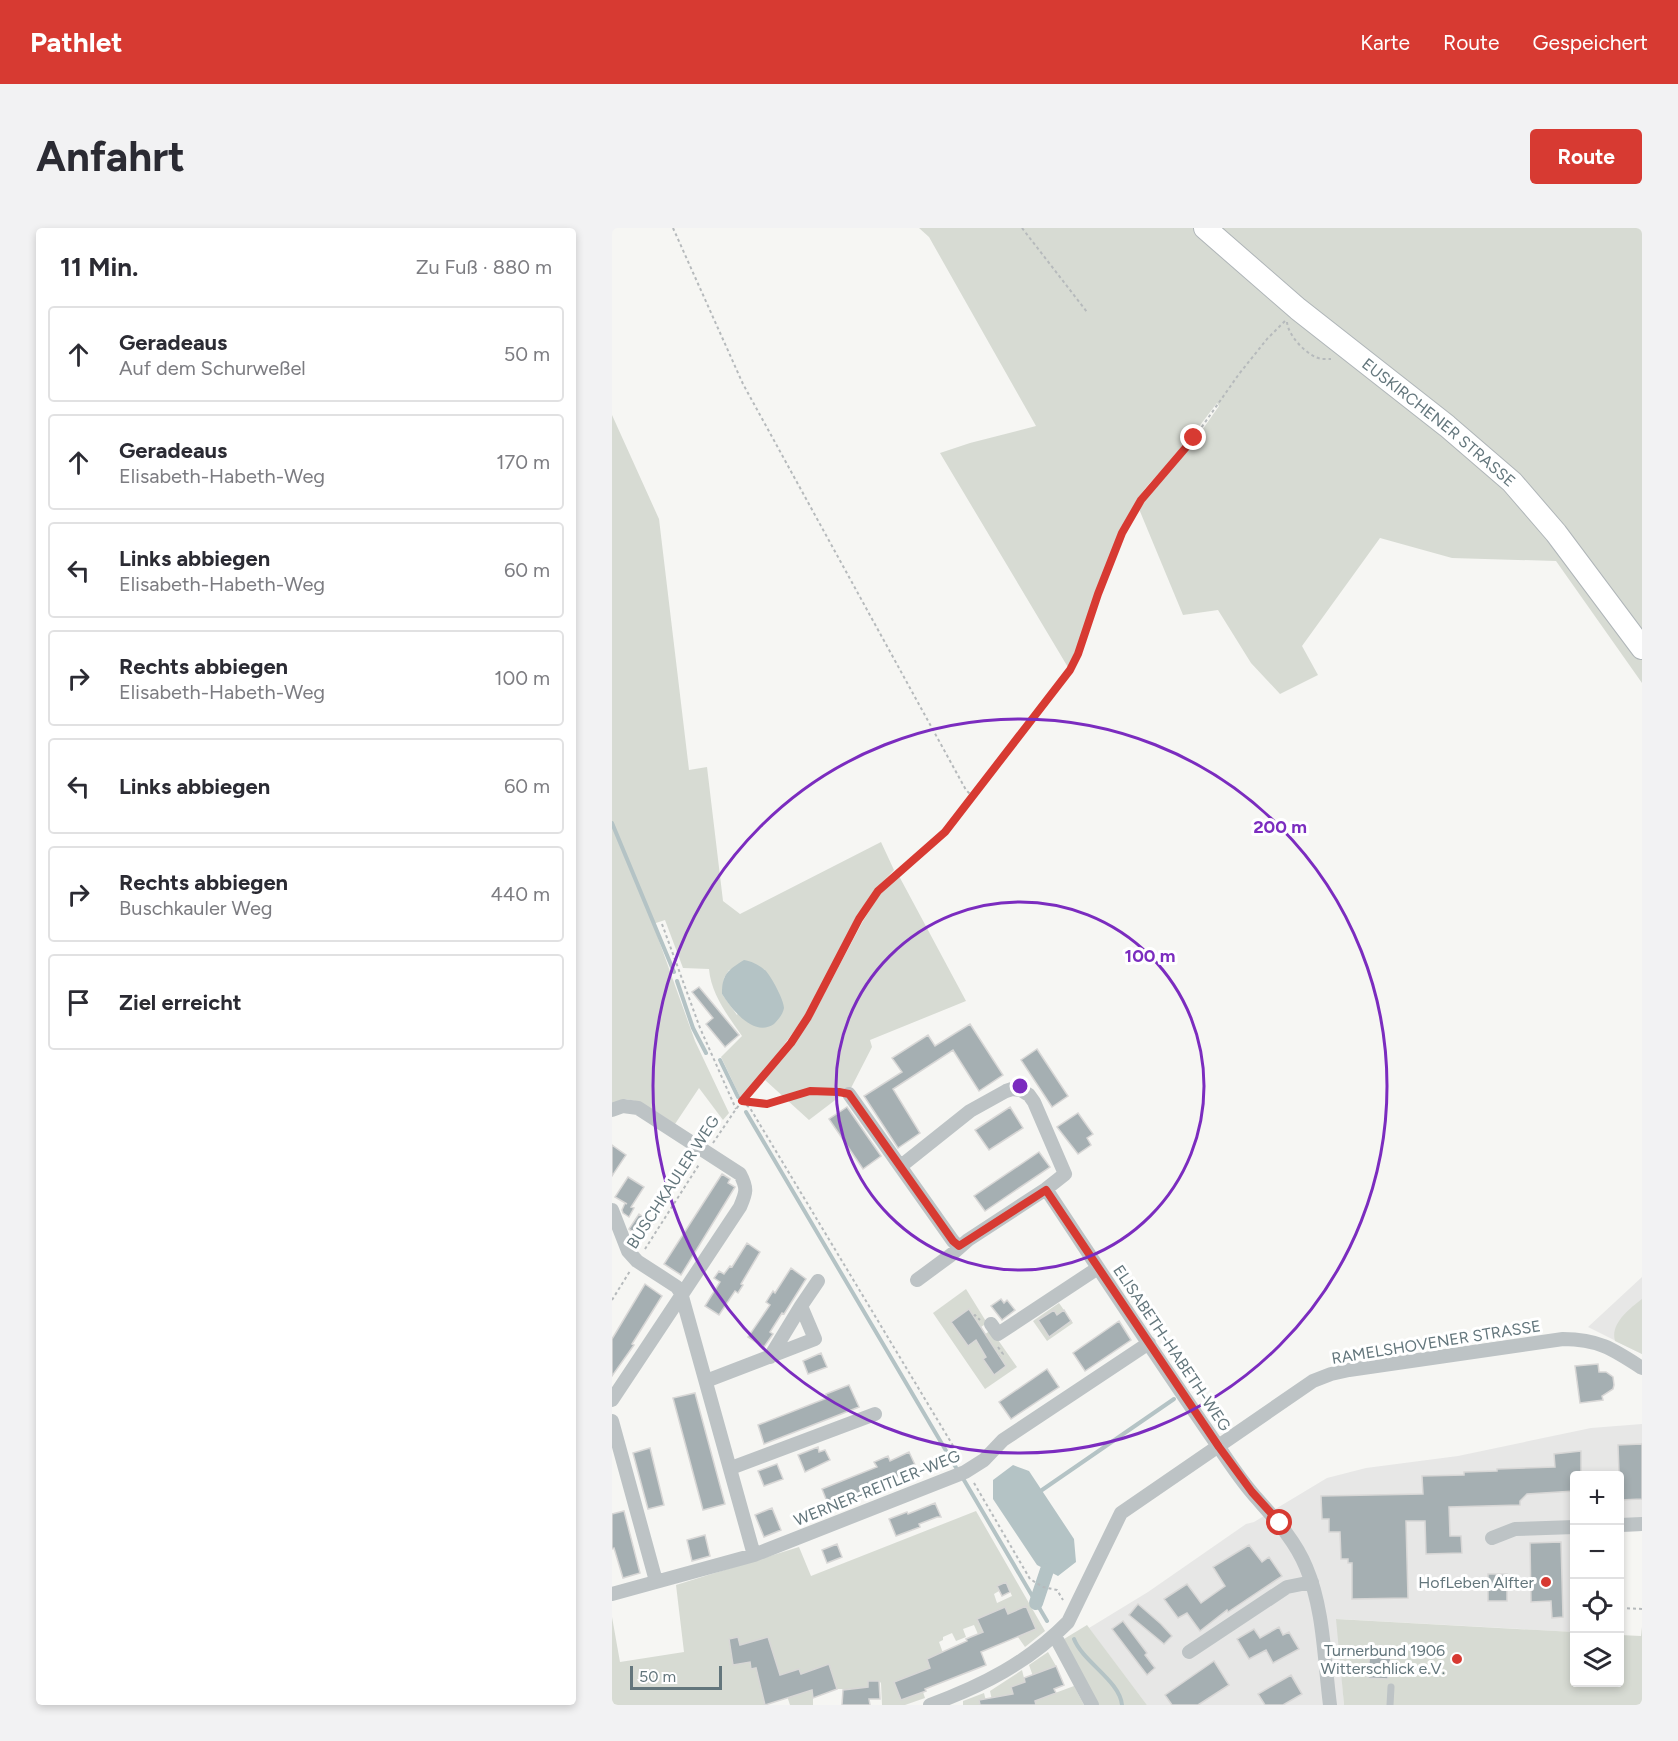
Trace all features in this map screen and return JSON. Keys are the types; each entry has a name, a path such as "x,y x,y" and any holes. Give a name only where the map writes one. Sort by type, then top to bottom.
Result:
{"main road":[{"name":"EUSKIRCHENER STRASSE","path":"1205,228 1298,309 1447,426 1512,482 1556,533 1642,648"}],"street":[{"path":"901,1166 970,1111 1012,1089 1022,1090 1034,1102 1065,1174 1046,1190 959,1246 951,1255 916,1280"},
{"path":"849,1094 953,1241 959,1246"},
{"path":"612,1110 623,1106 638,1108 740,1174 746,1185 740,1207 612,1400"},
{"name":"ELISABETH-HABETH-WEG","path":"1046,1190 1219,1447 1293,1542 1312,1582 1319,1613 1330,1705"},
{"path":"612,1210 628,1251 637,1261 677,1287 681,1293 754,1555"},
{"name":"ELISABETH-HABETH-WEG","path":"991,1323 998,1334 1098,1268"},
{"path":"770,1357 818,1281"},
{"path":"706,1382 815,1339 801,1306"},
{"name":"RAMELSHOVENER STRASSE","path":"930,1705 997,1677 1055,1636 1068,1622 1121,1513 1313,1381 1349,1370 1541,1342 1578,1339 1601,1344 1642,1368"},
{"name":"WERNER-REITLER-WEG","path":"612,1594 754,1555 968,1470 984,1460 1003,1440 1149,1343"},
{"path":"730,1468 875,1414"},
{"path":"612,1421 656,1581"},
{"path":"1624,1525 1642,1524"},
{"path":"1492,1538 1515,1529 1570,1527"},
{"path":"1189,1652 1287,1587 1312,1582"},
{"path":"1055,1636 1092,1705"}],"lane":[{"path":"1390,1705 1391,1687"}],"path":[{"path":"673,228 743,384 966,790 973,796"},
{"path":"1022,228 1087,312"},
{"name":"BUSCHKAULER WEG","path":"612,1300 736,1109 791,1043 808,1017 859,919 878,891 945,832 1070,670 1084,639 1115,550 1141,500 1194,438 1267,339 1287,319 1287,329 1302,347 1321,359 1334,358"},
{"path":"662,924 700,1028 736,1109"},
{"path":"742,1101 767,1104 810,1091 849,1094"},
{"path":"742,1101 750,1108 968,1470 975,1486 1030,1579 1043,1587 1057,1590 1072,1614"},
{"path":"994,1342 1003,1354 1000,1356"},
{"path":"1624,1608 1642,1609"}],"shaded area":[{"path":"919,228 1642,228 1642,683 1556,561 1452,558 1380,538 1302,646 1318,675 1280,694 1251,663 1218,610 1183,615 1139,509 1142,502 1198,436 1219,406 1217,403 1171,461 1145,489 1126,519 1108,561 1069,669 940,453 1036,426 929,237"},
{"path":"612,415 659,519 689,770 707,767 723,901 740,914 881,842 894,870 875,890 856,917 806,1015 741,1099 721,1057 742,1036 717,996 709,969 683,968 665,920 653,924 695,1041 729,1113 723,1120 699,1088 675,1124 640,1102 626,1099 612,1104","holes":["759,967 765,970 737,1015 722,994 724,978 729,970"]},
{"path":"899,876 966,1001 870,1040 872,1047 851,1088 809,1120 765,1080 811,1019 863,921 880,894"},
{"path":"744,960 765,970 782,1000 784,1008 774,1024 758,1027 744,1020 722,994 723,982 727,973"},
{"path":"1642,1277 1642,1354 1588,1327"},
{"path":"966,1289 987,1323 963,1339 968,1346 991,1330 1017,1367 985,1389 933,1313"},
{"path":"1642,1299 1642,1354 1615,1341 1614,1335 1622,1317"},
{"path":"1059,1303 1073,1323 1047,1341 1033,1321"},
{"path":"1642,1424 1642,1531 1624,1532 1624,1471 1570,1471 1570,1632 1337,1619 1344,1705 1147,1705 1089,1628 1148,1592 1246,1524 1254,1522 1327,1478 1366,1468 1458,1456 1591,1428"},
{"path":"1013,1465 1029,1471 1074,1539 1076,1562 1058,1576 1037,1565 993,1499 993,1480"},
{"path":"976,1511 1045,1631 1025,1647 1018,1637 1036,1629 1008,1614 1003,1615 1000,1609 977,1619 989,1647 984,1648 974,1625 963,1629 966,1637 956,1641 952,1633 943,1637 943,1640 939,1642 943,1653 927,1660 934,1678 894,1682 901,1700 923,1692 925,1698 905,1705 882,1705 879,1681 868,1681 868,1689 837,1689 829,1665 817,1697 813,1697 813,1705 790,1705 768,1638 747,1649 751,1669 757,1668 765,1705 612,1705 612,1617 620,1662 684,1652 676,1585 799,1547 811,1576","holes":["1006,1582 1012,1596 997,1603 994,1594 999,1591 998,1586"]},
{"name":"Turnerbund 1906 Witterschlick e.V.","path":"1336,1619 1570,1632 1570,1687 1624,1687 1624,1635 1641,1636 1642,1627 1642,1705 1344,1705"},
{"path":"1087,1625 1147,1705 1098,1705 1064,1639"},
{"path":"1048,1652 1056,1666 1038,1673 1047,1696 1074,1686 1084,1705 1036,1705 1028,1681 1034,1679 1029,1665"},
{"path":"1022,1670 1025,1682 1017,1705 993,1705 990,1691"},
{"path":"984,1693 987,1705 963,1705 963,1701"}],"building":[{"path":"699,987 739,1035 725,1047 706,1024 713,1018 692,992"},
{"path":"970,1024 1003,1075 979,1091 953,1050 893,1089 920,1133 898,1148 864,1096 902,1072 892,1058 928,1035 935,1046"},
{"path":"1037,1049 1068,1096 1052,1107 1021,1060"},
{"path":"847,1107 881,1156 863,1169 829,1119"},
{"path":"1010,1107 1023,1128 989,1150 975,1130"},
{"path":"1078,1113 1093,1134 1087,1138 1091,1145 1078,1154 1057,1127"},
{"path":"612,1145 626,1155 612,1176"},
{"path":"1039,1152 1050,1167 985,1211 974,1196"},
{"path":"722,1174 730,1179 728,1183 735,1187 681,1275 664,1264"},
{"path":"628,1177 644,1187 631,1207 634,1208 629,1217 622,1210 625,1203 627,1204 615,1197"},
{"path":"639,1214 653,1224 643,1239 629,1229"},
{"path":"747,1243 760,1252 738,1293 735,1291 719,1315 705,1306 720,1282 714,1278 719,1271 724,1274 730,1266 732,1267"},
{"path":"791,1268 806,1279 770,1332 773,1334 764,1347 748,1337 770,1305 766,1302 773,1291 775,1293"},
{"path":"645,1284 662,1296 632,1344 634,1345 612,1376 612,1339"},
{"path":"1001,1299 1004,1303 1007,1300 1015,1310 1002,1320 991,1306"},
{"path":"969,1309 1006,1366 994,1375 983,1359 986,1357 976,1340 968,1346 951,1322"},
{"path":"1054,1310 1057,1315 1064,1310 1071,1321 1049,1337 1038,1320"},
{"path":"1119,1321 1131,1340 1085,1371 1073,1353"},
{"path":"821,1353 827,1367 808,1374 803,1361"},
{"path":"1598,1364 1599,1372 1606,1372 1613,1377 1613,1389 1602,1396 1603,1400 1580,1403 1575,1366"},
{"path":"1047,1369 1059,1387 1011,1419 999,1402"},
{"path":"849,1385 859,1407 764,1444 758,1425 827,1398 826,1394"},
{"path":"695,1393 725,1504 703,1510 673,1398"},
{"path":"1642,1444 1642,1499 1624,1500 1624,1471 1619,1471 1618,1445"},
{"path":"818,1447 819,1452 825,1450 830,1460 805,1472 798,1455"},
{"path":"650,1448 664,1505 648,1509 633,1453"},
{"path":"1581,1451 1581,1471 1570,1471 1570,1491 1527,1494 1520,1501 1520,1505 1449,1507 1450,1536 1461,1536 1462,1553 1426,1554 1425,1521 1406,1521 1408,1598 1352,1599 1352,1563 1348,1563 1348,1559 1341,1559 1340,1532 1329,1532 1329,1519 1322,1519 1321,1496 1423,1494 1422,1476 1464,1475 1464,1472 1497,1471 1497,1469 1555,1467 1554,1454"},
{"path":"909,1452 917,1469 874,1487 876,1491 830,1509 822,1489 877,1467 874,1462 888,1456 890,1461"},
{"path":"777,1464 783,1479 764,1486 758,1471"},
{"path":"935,1503 941,1517 919,1524 920,1527 896,1536 889,1519"},
{"path":"772,1508 781,1530 764,1537 755,1515"},
{"path":"624,1511 640,1573 623,1578 614,1548 612,1549 612,1514"},
{"path":"705,1535 710,1556 692,1561 687,1540"},
{"name":"HofLeben Alfter","path":"1561,1542 1563,1617 1552,1618 1551,1601 1531,1602 1530,1543"},
{"path":"837,1544 842,1557 827,1563 822,1550"},
{"path":"1249,1545 1262,1562 1269,1557 1282,1576 1228,1612 1227,1610 1200,1631 1187,1613 1178,1618 1164,1599 1187,1584 1201,1603 1225,1586 1213,1567"},
{"path":"1488,1574 1507,1574 1507,1601 1488,1601"},
{"path":"1006,1582 1010,1592 1002,1596 997,1586"},
{"path":"1138,1604 1172,1636 1164,1644 1129,1615"},
{"path":"1026,1606 1036,1629 981,1652 986,1665 901,1700 894,1682 930,1668 927,1659 983,1632 977,1619 1005,1607 1008,1614"},
{"path":"1123,1621 1147,1653 1145,1655 1155,1668 1147,1675 1112,1629"},
{"path":"1279,1627 1283,1635 1289,1632 1299,1649 1273,1663 1266,1650 1249,1659 1237,1639 1254,1629 1260,1638"},
{"path":"738,1637 740,1645 768,1637 780,1675 799,1669 801,1674 829,1664 837,1689 813,1698 812,1690 765,1705 756,1668 751,1669 750,1662 733,1665 729,1639"},
{"path":"1370,1646 1384,1646 1384,1652 1391,1653 1388,1679 1368,1678"},
{"path":"1214,1661 1229,1685 1198,1705 1172,1705 1165,1695"},
{"path":"1056,1666 1064,1685 1054,1689 1056,1693 1035,1701 1036,1705 980,1705 979,1700 1013,1694 1011,1687 1025,1682 1024,1678"},
{"path":"1291,1675 1302,1694 1283,1705 1265,1705 1258,1694"},
{"path":"868,1681 879,1681 880,1699 869,1699 870,1705 842,1705 843,1690 868,1687"}],"waterway":[{"path":"612,823 674,972"},
{"path":"677,981 693,1028 706,1053"},
{"path":"720,1060 738,1097"},
{"path":"746,1112 958,1471"},
{"path":"1042,1490 1174,1399"},
{"path":"961,1475 1047,1621"},
{"path":"1036,1603 1047,1570"},
{"path":"1074,1639 1085,1656 1115,1688 1122,1705"}],"place":[{"name":"HofLeben Alfter","path":"1546,1582"},
{"name":"Turnerbund 1906 Witterschlick e.V.","path":"1457,1659"}],"route":[{"path":"1194,438 1141,500 1122,533 1098,594 1084,639 1070,670 945,832 878,891 859,919 808,1017 791,1043 742,1101 767,1104 810,1091 849,1094 953,1241 959,1246 1046,1190 1219,1447 1252,1492 1280,1523"}]}
